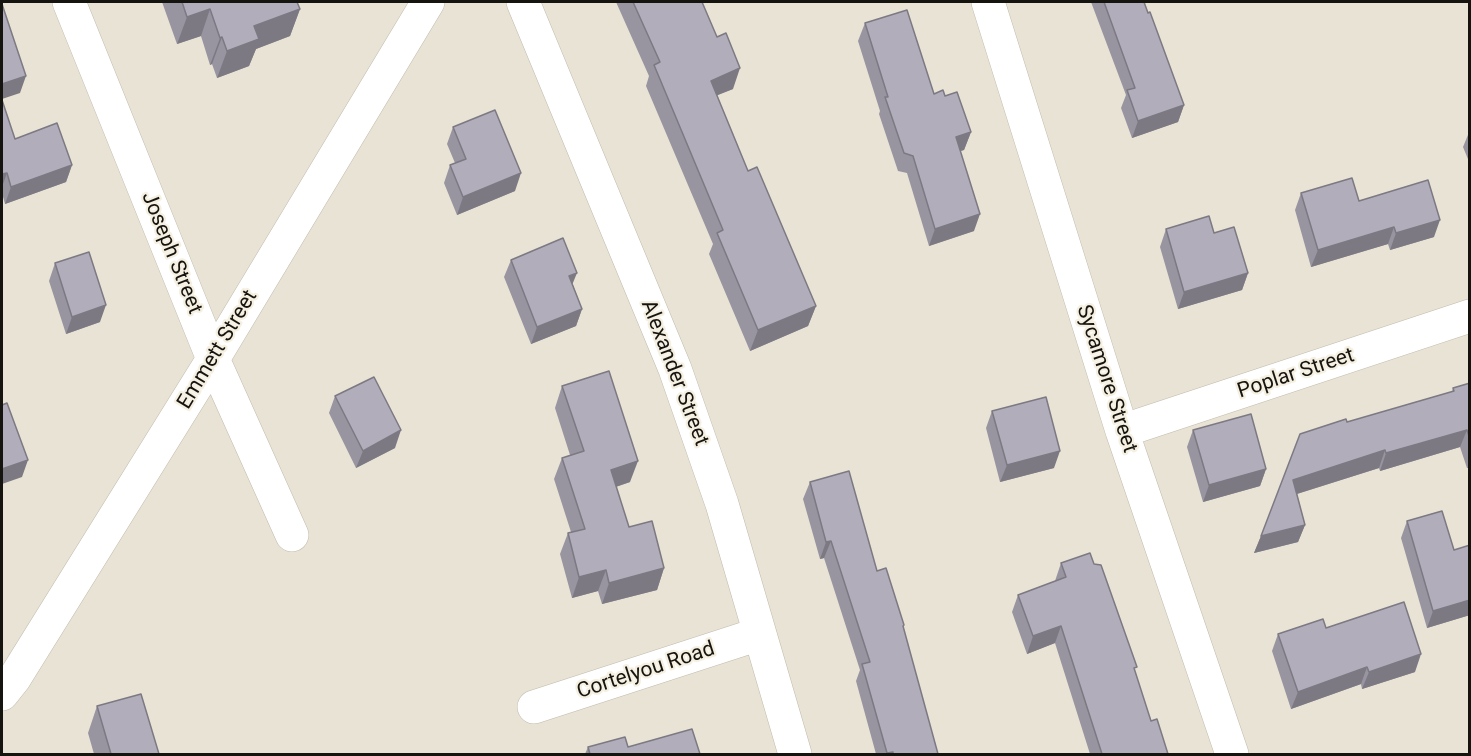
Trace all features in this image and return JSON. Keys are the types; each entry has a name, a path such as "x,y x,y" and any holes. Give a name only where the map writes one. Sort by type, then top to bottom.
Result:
{"street":[{"name":"Joseph Street","path":"69,2 213,359 292,535"},
{"name":"Emmett Street","path":"2,694 14,679 213,359 428,2"},
{"name":"Alexander Street","path":"523,2 675,369 722,504 795,754"},
{"name":"Sycamore Street","path":"988,2 1122,431 1232,754"},
{"name":"Poplar Street","path":"1122,431 1470,316"},
{"name":"Cortelyou Road","path":"534,707 759,634"}],"building":[{"path":"182,2 297,2 300,9 254,26 259,39 227,51 210,9 187,17"},
{"path":"633,2 702,2 717,37 726,33 740,68 711,81 748,171 757,167 816,306 758,330 717,233 723,230 654,65 660,62"},
{"path":"1104,2 1144,2 1148,13 1150,12 1184,105 1138,121 1127,90 1135,88"},
{"path":"2,4 26,76 2,84"},
{"path":"907,10 934,94 943,90 945,96 957,92 971,132 956,137 980,214 935,229 913,156 904,153 885,97 888,97 865,23"},
{"path":"2,100 15,139 57,123 72,165 11,187 7,173 2,174"},
{"path":"495,110 521,173 463,197 450,165 466,159 453,127"},
{"path":"1352,178 1359,201 1428,180 1440,220 1396,233 1394,227 1318,250 1301,193"},
{"path":"1209,216 1214,233 1234,227 1248,273 1184,292 1166,229"},
{"path":"563,238 577,273 569,276 582,309 537,327 511,260"},
{"path":"89,252 106,305 72,317 55,263"},
{"path":"609,371 638,461 611,470 629,527 652,521 664,568 609,583 606,570 579,577 568,533 585,529 562,458 584,451 562,386"},
{"path":"374,377 401,430 363,451 335,396"},
{"path":"1470,383 1470,439 1467,430 1386,453 1385,450 1293,480 1305,525 1261,536 1300,434 1346,419 1347,422 1454,391 1453,388"},
{"path":"1046,397 1060,451 1007,465 992,411"},
{"path":"7,403 28,460 2,469 2,405"},
{"path":"1251,414 1266,469 1209,485 1193,430"},
{"path":"849,471 877,571 886,568 904,625 938,754 887,753 862,664 870,662 831,541 826,542 810,482"},
{"path":"1442,511 1454,550 1470,545 1470,600 1433,611 1407,521"},
{"path":"1090,553 1094,564 1101,565 1137,667 1134,668 1151,721 1157,719 1168,754 1102,754 1061,626 1033,636 1018,595 1066,577 1061,563"},
{"path":"1404,602 1421,654 1369,672 1367,667 1298,692 1278,634 1323,619 1326,628"},
{"path":"141,694 159,754 111,754 97,706"},
{"path":"692,729 700,754 590,754 588,747 625,737 628,747"}]}
